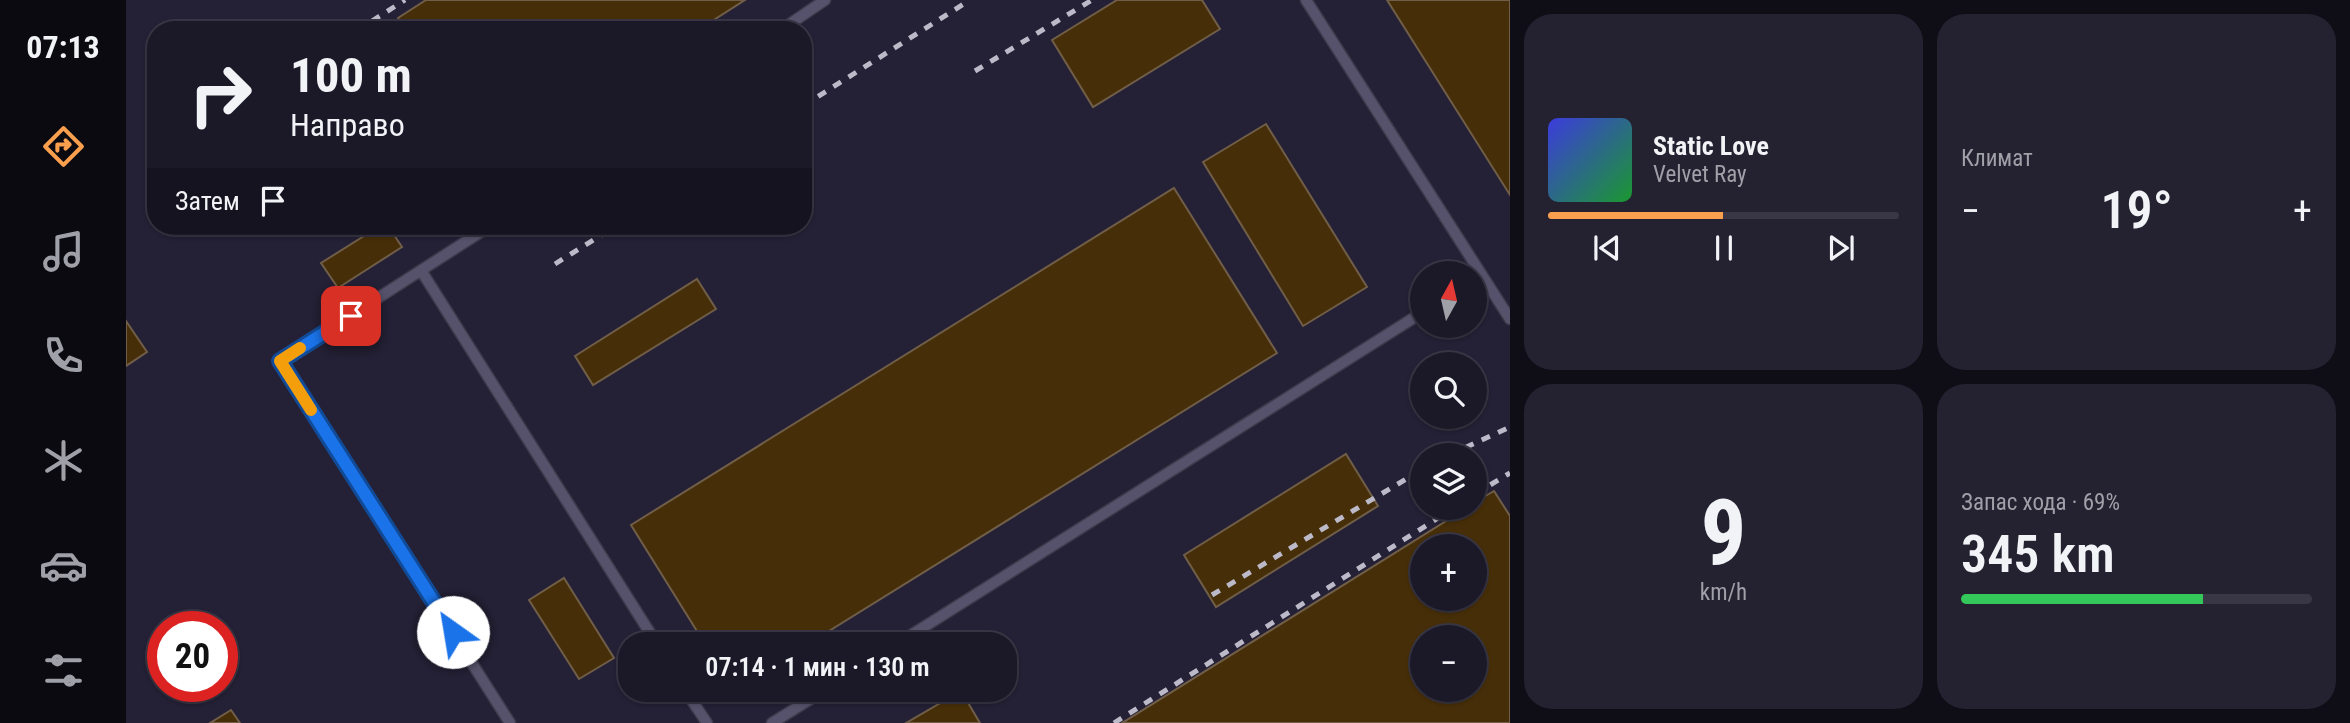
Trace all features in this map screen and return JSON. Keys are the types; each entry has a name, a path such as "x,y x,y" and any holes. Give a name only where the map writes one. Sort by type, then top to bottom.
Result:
{"lane":[{"path":"794,21 825,0"},
{"path":"1306,0 1469,261"},
{"path":"477,235 280,361 510,723"},
{"path":"422,272 649,632"},
{"path":"1488,289 1510,319"},
{"path":"916,632 1410,320"},
{"path":"693,702 707,723"},
{"path":"772,723 806,702"}],"building":[{"path":"426,0 745,0 712,21 400,21 398,18"},
{"path":"1117,0 1202,0 1220,29 1093,107 1052,40"},
{"path":"1387,0 1510,0 1510,195"},
{"path":"1266,124 1367,287 1303,326 1203,162"},
{"path":"1174,188 1277,353 827,632 698,632 631,525"},
{"path":"366,235 394,235 402,247 338,288 321,263"},
{"path":"697,279 716,309 593,385 575,356"},
{"path":"126,321 147,352 126,366"},
{"path":"1346,454 1378,506 1216,607 1184,555"},
{"path":"1494,491 1510,516 1510,723 1122,723 1410,544 1410,611 1487,611 1487,534 1425,534 1448,520 1487,520 1487,495"},
{"path":"564,578 614,658 579,679 529,600"},
{"path":"942,702 968,702 980,723 906,723"},
{"path":"231,710 240,723 210,723"}],"railway":[{"path":"372,21 405,0"},
{"path":"812,100 970,0"},
{"path":"975,71 1092,0"},
{"path":"555,264 602,235"},
{"path":"1475,443 1510,427"},
{"path":"1487,487 1510,473"},
{"path":"1212,595 1410,477"},
{"path":"1114,723 1435,520"}],"slow traffic":[{"path":"300,348 280,361 311,410"}],"route":[{"path":"351,316 280,361 453,632"}]}
